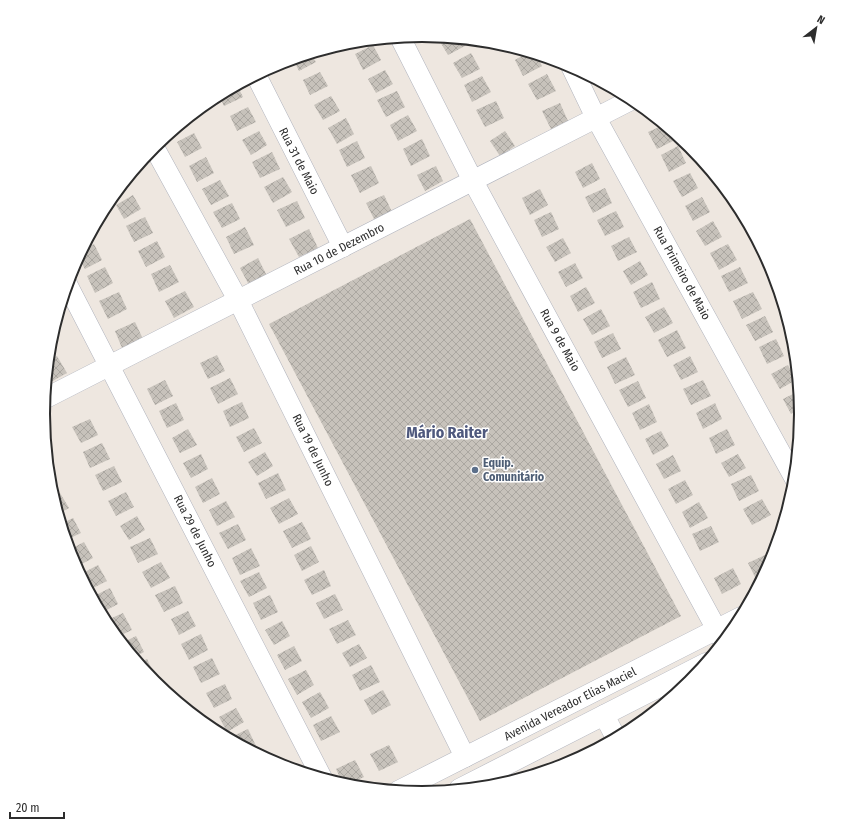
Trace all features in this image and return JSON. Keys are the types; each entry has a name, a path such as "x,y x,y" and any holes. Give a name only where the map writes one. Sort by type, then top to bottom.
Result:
{"street":[{"name":"Rua 9 de Maio","path":"403,43 473,181 720,635"},
{"name":"Rua Primeiro de Maio","path":"575,75 596,118 790,470"},
{"name":"Rua 31 de Maio","path":"258,79 343,247"},
{"name":"Rua 10 de Dezembro","path":"51,396 626,103"},
{"name":"Rua 19 de Junho","path":"158,153 238,300 465,757"},
{"name":"Rua 29 de Junho","path":"71,291 318,771"},
{"name":"Avenida Vereador Elias Maciel","path":"409,785 465,757 720,635"},
{"name":"Avenida Vereador Elias Maciel","path":"485,781 604,715 691,671"},
{"path":"604,715 613,733"}],"building":[{"path":"441,43 464,44 465,46 448,55"},
{"path":"373,45 381,60 363,70 355,54"},
{"path":"471,53 480,69 462,78 453,63"},
{"path":"522,56 540,61 542,66 523,76 515,60"},
{"path":"314,59 316,62 299,71 296,64"},
{"path":"385,70 393,84 376,93 368,79"},
{"path":"320,72 328,86 310,95 303,80"},
{"path":"547,74 556,91 537,100 528,84"},
{"path":"482,76 491,92 472,102 464,85"},
{"path":"240,90 243,97 224,106 222,101"},
{"path":"397,91 405,107 386,117 377,100"},
{"path":"331,96 340,111 323,120 314,105"},
{"path":"496,101 504,118 485,127 476,110"},
{"path":"560,103 568,121 551,129 542,111"},
{"path":"248,107 256,122 237,131 230,116"},
{"path":"408,115 417,131 398,141 390,125"},
{"path":"346,118 354,134 337,144 328,128"},
{"path":"659,127 674,141 657,149 648,132"},
{"path":"259,131 267,145 251,155 242,140"},
{"path":"505,131 515,146 500,156 490,141"},
{"path":"194,133 202,148 185,157 177,142"},
{"path":"422,139 430,156 411,166 403,149"},
{"path":"357,141 365,158 347,167 339,150"},
{"path":"678,146 686,163 669,172 661,155"},
{"path":"272,152 280,169 260,178 252,162"},
{"path":"206,157 214,173 197,182 189,166"},
{"path":"592,163 600,179 583,188 575,172"},
{"path":"371,166 379,183 360,193 351,175"},
{"path":"436,166 443,181 425,191 417,175"},
{"path":"690,173 698,188 682,197 673,181"},
{"path":"283,177 292,192 273,203 264,187"},
{"path":"220,180 229,196 211,205 202,189"},
{"path":"605,188 612,203 593,213 585,197"},
{"path":"540,189 548,205 530,215 522,198"},
{"path":"133,195 141,209 124,219 116,205"},
{"path":"384,195 393,214 375,221 366,203"},
{"path":"702,197 710,212 693,221 685,206"},
{"path":"297,201 305,218 286,227 277,210"},
{"path":"232,203 240,219 222,228 213,212"},
{"path":"616,211 624,227 605,236 597,220"},
{"path":"551,212 559,229 542,237 534,220"},
{"path":"145,217 153,233 134,242 126,226"},
{"name":"Equip. Comunitário","path":"470,219 681,616 480,721 269,324"},
{"path":"713,221 722,237 705,246 696,231"},
{"path":"245,227 254,245 234,254 226,237"},
{"path":"309,229 318,248 299,257 289,239"},
{"path":"629,237 637,252 618,261 611,246"},
{"path":"563,238 571,253 555,262 546,247"},
{"path":"157,241 165,257 146,267 138,251"},
{"path":"94,244 102,260 85,269 82,263 90,246"},
{"path":"728,244 737,260 719,270 710,253"},
{"path":"258,258 267,276 249,285 240,268"},
{"path":"640,261 648,275 631,285 623,271"},
{"path":"575,263 583,278 566,287 558,272"},
{"path":"170,265 179,282 159,292 151,274"},
{"path":"105,267 113,283 95,293 87,276"},
{"path":"740,267 748,283 729,292 721,276"},
{"path":"652,282 660,299 641,308 633,292"},
{"path":"586,287 595,303 578,312 570,296"},
{"path":"185,291 194,307 174,318 165,301"},
{"path":"119,292 127,309 108,319 99,301"},
{"path":"753,292 762,309 742,319 733,301"},
{"path":"664,307 673,323 654,333 645,317"},
{"path":"601,309 610,326 592,335 583,319"},
{"path":"765,316 773,332 755,341 746,325"},
{"path":"135,322 143,339 122,348 115,331"},
{"path":"677,330 686,348 667,357 658,340"},
{"path":"613,333 621,349 602,358 594,342"},
{"path":"776,339 784,356 767,364 759,347"},
{"path":"217,355 225,371 208,379 200,363"},
{"path":"57,356 67,373 52,382 53,365 54,358"},
{"path":"690,356 698,372 681,380 673,365"},
{"path":"626,357 635,375 615,384 607,367"},
{"path":"788,365 792,372 792,382 780,389 771,374"},
{"path":"230,378 238,394 218,404 210,388"},
{"path":"165,380 173,396 155,405 147,389"},
{"path":"703,380 711,396 691,405 683,389"},
{"path":"638,381 646,398 628,407 619,390"},
{"path":"793,394 794,412 791,414 783,399"},
{"path":"242,402 249,418 230,427 223,411"},
{"path":"176,403 184,420 167,428 159,411"},
{"path":"715,403 722,419 703,429 696,413"},
{"path":"649,404 657,422 640,430 632,413"},
{"path":"90,419 98,435 81,443 72,427"},
{"path":"254,428 262,443 244,452 236,437"},
{"path":"188,429 197,445 180,453 172,438"},
{"path":"727,429 735,445 716,454 709,438"},
{"path":"661,431 669,446 653,455 645,439"},
{"path":"102,443 110,459 90,468 83,452"},
{"path":"265,452 273,466 257,476 248,462"},
{"path":"201,454 208,469 191,478 183,463"},
{"path":"738,454 746,468 729,477 721,463"},
{"path":"673,455 681,471 664,479 656,464"},
{"path":"114,466 122,482 103,491 95,475"},
{"path":"278,473 286,490 266,499 258,483"},
{"path":"751,475 759,491 739,501 731,484"},
{"path":"212,478 220,494 203,503 195,487"},
{"path":"685,480 693,495 676,504 668,489"},
{"path":"126,492 134,507 116,516 108,501"},
{"path":"60,493 69,508 63,511 63,510 59,494"},
{"path":"289,498 298,514 279,524 270,508"},
{"path":"762,499 771,515 752,525 743,509"},
{"path":"226,501 235,517 217,526 209,510"},
{"path":"699,502 708,518 690,528 682,512"},
{"path":"137,516 145,530 129,540 120,526"},
{"path":"73,518 81,533 71,538 66,521"},
{"path":"302,522 311,539 292,548 283,531"},
{"path":"238,524 246,540 228,549 219,533"},
{"path":"711,526 719,542 700,551 692,534"},
{"path":"150,538 158,554 138,563 130,547"},
{"path":"84,542 93,558 82,564 75,547"},
{"path":"311,546 319,562 302,571 294,555"},
{"path":"251,548 260,566 240,575 232,558"},
{"path":"765,555 766,556 756,579 748,563"},
{"path":"161,562 170,578 151,588 142,572"},
{"path":"98,565 107,581 93,588 85,572"},
{"path":"733,568 741,584 722,594 714,578"},
{"path":"324,570 331,586 312,595 304,580"},
{"path":"259,572 267,588 249,597 240,581"},
{"path":"175,586 183,603 164,612 155,595"},
{"path":"110,588 118,604 106,610 97,595"},
{"path":"335,594 343,610 324,619 316,603"},
{"path":"270,595 278,612 261,620 253,603"},
{"path":"188,611 196,626 179,635 171,619"},
{"path":"123,613 132,630 123,634 111,618"},
{"path":"348,620 356,635 337,644 329,629"},
{"path":"282,621 290,636 274,645 265,630"},
{"path":"201,634 208,650 189,660 181,644"},
{"path":"136,636 144,652 139,655 127,640"},
{"path":"359,644 367,658 350,667 342,653"},
{"path":"294,646 302,661 285,670 277,655"},
{"path":"212,658 220,674 201,683 193,667"},
{"path":"147,659 152,670 143,661"},
{"path":"371,665 380,682 360,691 352,675"},
{"path":"306,670 314,685 297,695 288,679"},
{"path":"225,684 232,699 214,708 206,693"},
{"path":"383,690 391,705 372,715 364,700"},
{"path":"320,692 329,708 311,718 302,702"},
{"path":"236,708 244,722 228,731 226,730 219,717"},
{"path":"331,716 340,732 321,741 313,725"},
{"path":"248,729 256,746 255,747 235,735"},
{"path":"389,745 398,762 379,771 370,754"},
{"path":"355,760 364,777 357,780 340,777 336,769"}],"place":[{"name":"Equip. Comunitário","path":"475,470"}],"district":[{"name":"Mário Raiter","path":"447,432"}]}
